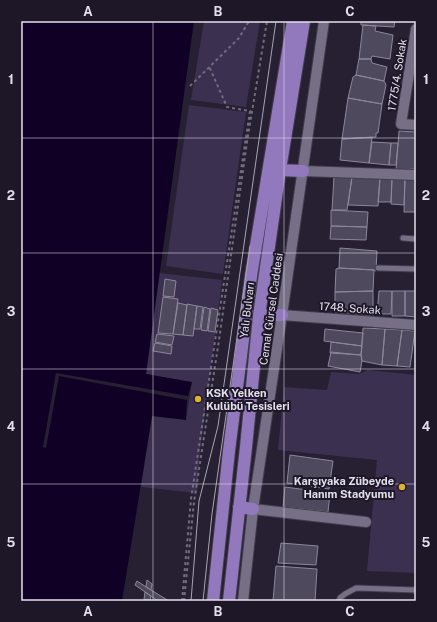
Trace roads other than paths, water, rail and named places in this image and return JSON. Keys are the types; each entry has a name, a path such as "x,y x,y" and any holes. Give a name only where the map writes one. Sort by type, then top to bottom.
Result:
{"main road":[{"name":"Yalı Bulvarı","path":"214,601 229,451 251,276 293,21"},
{"name":"Yalı Bulvarı","path":"229,601 259,316 280,170 304,21"},
{"path":"280,170 303,171"},
{"path":"259,316 282,315"},
{"path":"239,507 253,509"}],"street":[{"name":"Cemal Gürsel Caddesi","path":"243,601 253,509 324,21"},
{"name":"1775/4. Sokak","path":"416,29 401,124 416,125"},
{"path":"303,171 416,175"},
{"name":"1748. Sokak","path":"282,315 416,325"},
{"path":"253,509 366,522"}],"lane":[{"path":"403,238 416,239"},
{"path":"378,268 416,269"},
{"path":"339,601 345,594 356,588 416,590"}],"tram line":[{"path":"191,601 199,501 218,426 276,21"},
{"path":"203,601 212,514 250,246"}],"place":[{"name":"KSK Yelken Kulübü Tesisleri","path":"198,399"},
{"name":"Karşıyaka Zübeyde Hanım Stadyumu","path":"402,487"}]}
